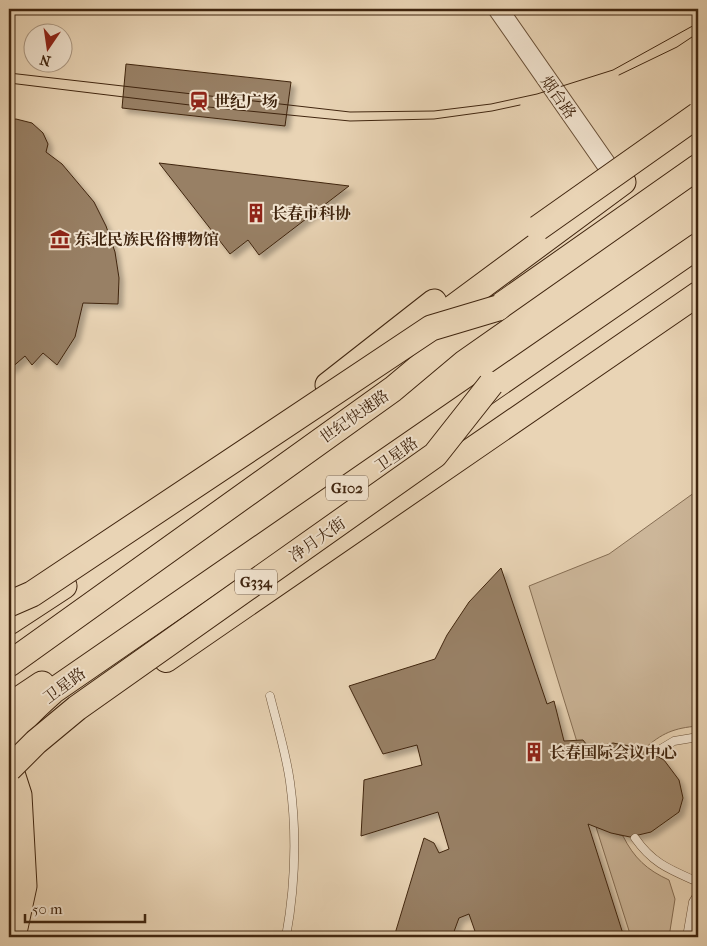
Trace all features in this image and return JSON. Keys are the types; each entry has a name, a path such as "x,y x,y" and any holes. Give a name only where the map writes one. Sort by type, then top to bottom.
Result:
{"highway":[{"path":"266,442 300,406 439,298 698,115"},
{"path":"9,622 35,607 432,324 698,128"},
{"name":"世纪快速路","path":"9,664 393,389 449,342 698,167"},
{"path":"9,706 238,549 491,384 698,241"},
{"name":"卫星路","path":"9,743 15,730 28,712 53,691 698,246"},
{"path":"9,604 32,594 431,328 498,308"},
{"name":"净月大街","path":"11,772 36,742 77,708 435,455 491,384"},
{"path":"11,772 19,795 24,886 13,937"}],"main road":[{"path":"11,772 24,764 48,741 698,294"}],"street":[{"name":"烟台路","path":"498,9 620,184"}],"lane":[{"path":"270,696 290,780 294,843 290,916 286,937"},
{"path":"659,750 674,741 698,737"},
{"path":"635,838 645,854 661,866 698,882"},
{"path":"687,937 693,902 698,894"}],"shaded area":[{"path":"698,490 698,726 669,732 644,749 611,744 596,747 581,755 529,586 609,554"},
{"path":"596,827 623,836 632,851 642,862 654,872 669,880 675,899 669,937 631,937"}],"building":[{"path":"126,64 291,82 285,126 122,108"},
{"name":"东北民族民俗博物馆","path":"16,119 32,123 43,133 48,144 46,152 62,164 94,202 106,226 115,252 119,278 118,304 83,303 75,337 57,365 43,353 32,365 25,356 9,370 9,120"},
{"name":"长春市科协","path":"159,163 349,186 259,255 248,240 230,254"},
{"name":"长春国际会议中心","path":"501,568 547,704 554,701 564,741 583,740 590,749 613,743 644,749 664,760 679,780 683,798 679,812 651,832 630,837 611,833 588,824 624,937 477,937 469,914 459,918 452,937 394,937 424,838 434,843 439,853 449,849 438,812 361,836 364,780 422,765 417,745 383,754 349,686 435,659 447,635 469,602"}],"tram line":[{"path":"9,73 350,112 434,111 491,104 537,94 613,70 698,23"},
{"path":"619,75 677,47 698,33"},
{"path":"9,83 198,106 350,121 434,119 520,105"}],"place":[{"name":"世纪广场","path":"199,101"},
{"name":"长春市科协","path":"256,213"},
{"name":"东北民族民俗博物馆","path":"60,239"},
{"name":"长春国际会议中心","path":"534,752"}]}
